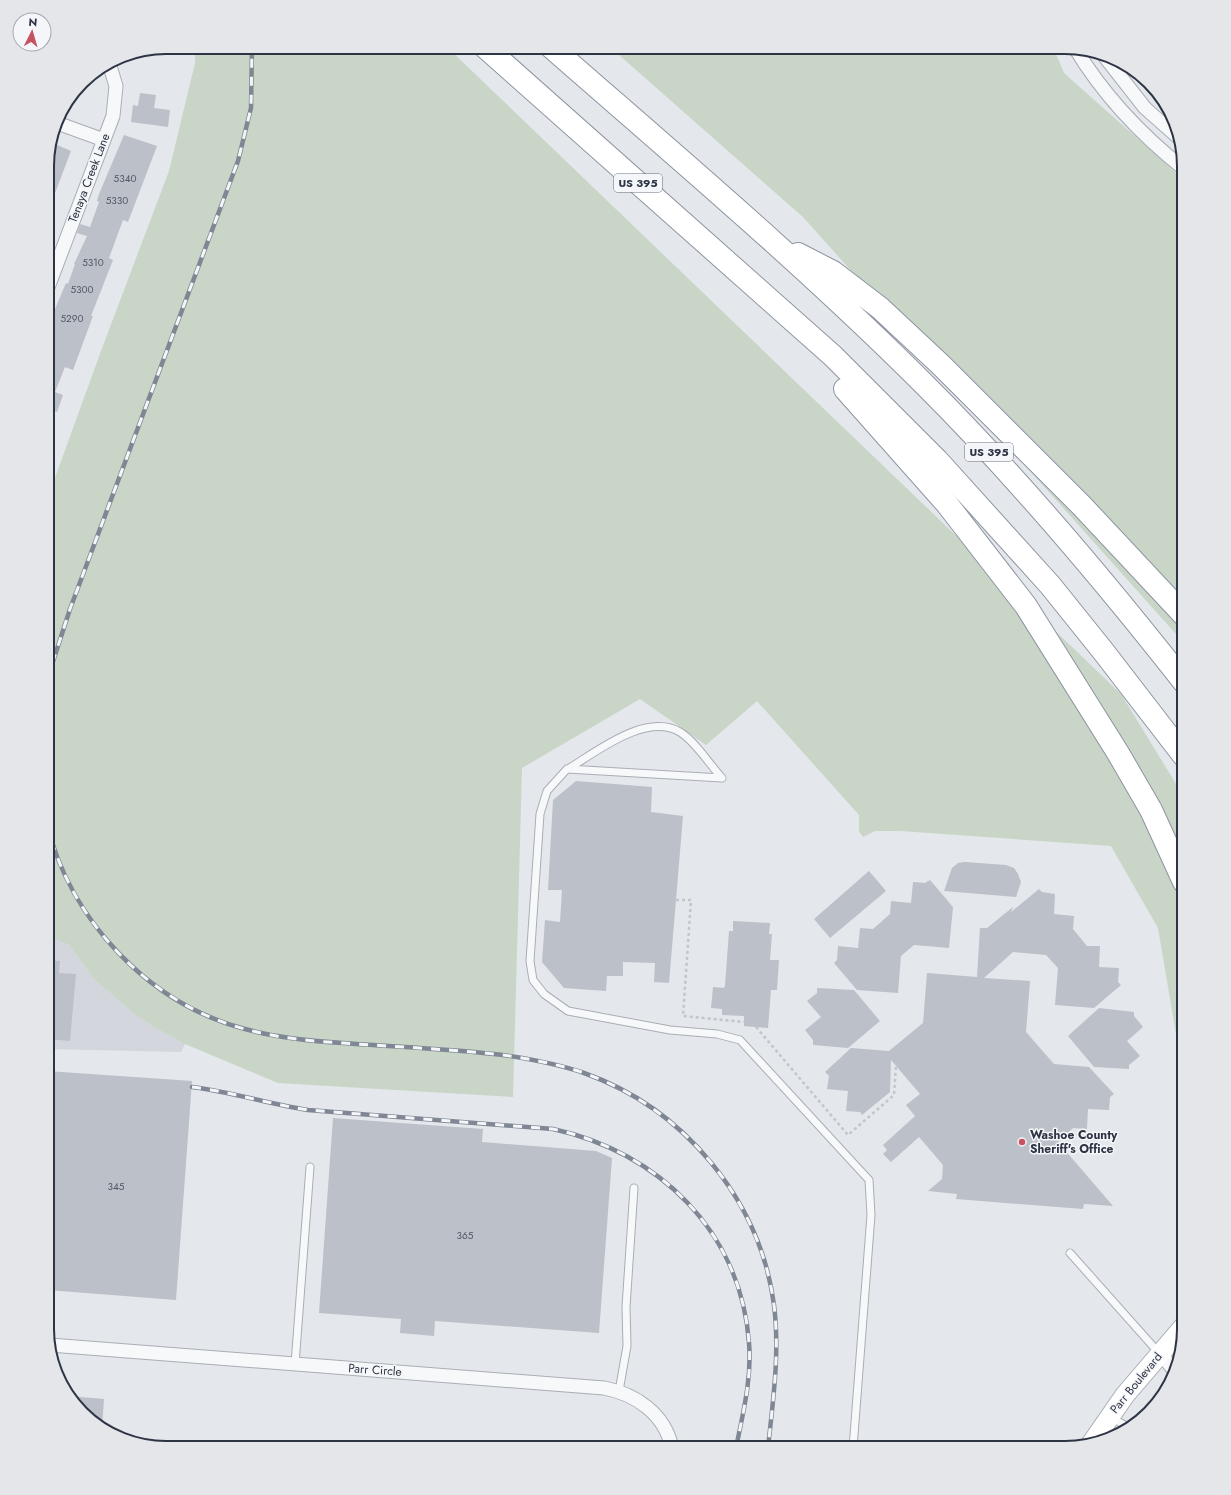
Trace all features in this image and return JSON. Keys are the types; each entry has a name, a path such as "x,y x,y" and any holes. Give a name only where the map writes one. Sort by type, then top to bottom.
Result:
{"highway":[{"name":"US 395","path":"493,54 791,319 850,373 937,460 1079,621 1177,747"},
{"name":"US 395","path":"559,54 773,240 927,387 1015,480 1107,584 1177,673"},
{"path":"773,240 833,272 880,308 941,364 1082,506 1177,608"},
{"path":"791,319 813,354 876,421 947,504 1026,606 1118,753 1150,810 1177,867"}],"main road":[{"name":"Parr Boulevard","path":"1097,1436 1125,1395 1177,1334"}],"street":[{"path":"1080,55 1105,93 1130,122 1155,146 1177,163"},
{"path":"1111,64 1145,108 1171,131"},
{"name":"Tenaya Creek Lane","path":"54,253 104,140 113,116 116,86 111,69"},
{"path":"62,125 104,140"},
{"name":"Parr Circle","path":"55,1345 604,1388 619,1391 633,1397 646,1406 657,1417 666,1431 670,1441"},
{"path":"1160,1353 1170,1366"}],"lane":[{"path":"567,769 722,778 689,740 680,732 664,727 648,727 616,740 567,769 547,792 540,814 530,961 533,980 544,994 568,1011 670,1030 718,1034 740,1040 869,1180 871,1215 854,1441"},
{"path":"295,1364 310,1167"},
{"path":"619,1391 627,1346 626,1307 634,1188"},
{"path":"1070,1254 1160,1353"},
{"path":"1110,1417 1123,1424"}],"path":[{"path":"676,900 691,900 683,1016 744,1022"},
{"path":"756,1027 848,1135 894,1095 896,1066"}],"shaded area":[{"path":"54,939 69,945 94,979 132,1012 154,1027 185,1044 181,1052 54,1049"}],"green space":[{"path":"195,54 454,54 1121,694 1177,786 1177,1040 1158,928 1111,846 901,831 875,831 863,837 859,831 859,815 757,701 706,745 640,699 522,768 513,1097 278,1083 185,1044 154,1027 132,1012 94,979 69,945 54,939 54,481 169,171 195,63"},
{"path":"618,54 1056,54 1064,73 1177,174 1177,635 803,217"}],"building":[{"path":"140,93 156,95 154,108 170,110 168,127 131,122 133,105 138,106"},
{"path":"124,135 157,146 128,222 123,220 109,258 113,260 91,316 93,316 73,370 65,367 55,392 63,395 57,412 54,411 54,311 66,283 68,284 74,264 87,236 77,233 80,224 90,227 99,202 97,201"},
{"path":"56,144 71,151 54,196 54,159"},
{"path":"576,781 652,787 651,812 683,816 669,983 654,982 655,963 623,962 623,976 607,976 606,991 564,988 542,962 545,920 560,922 562,890 548,890 553,800"},
{"path":"965,862 1006,865 1014,868 1021,882 1016,897 944,891 952,868 958,863"},
{"path":"869,871 886,891 830,938 814,919"},
{"path":"930,880 953,907 949,948 914,945 901,956 898,993 857,990 834,963 837,960 838,946 858,948 860,928 873,929 890,914 891,901 911,903 913,882 925,883"},
{"path":"1039,889 1042,892 1055,894 1054,914 1074,916 1073,929 1087,946 1100,946 1099,967 1119,968 1118,982 1121,985 1094,1008 1055,1005 1058,968 1046,955 1013,952 984,978 1030,981 1026,1032 1054,1064 1089,1067 1114,1094 1110,1097 1109,1110 1088,1109 1087,1129 1073,1128 1058,1142 1113,1206 1084,1204 1083,1209 956,1199 957,1194 928,1191 942,1179 943,1165 919,1137 891,1162 883,1154 887,1150 883,1145 915,1116 906,1105 920,1094 891,1060 890,1092 862,1115 860,1112 846,1111 848,1091 827,1089 829,1076 825,1072 851,1048 889,1051 923,1023 927,973 977,977 980,928 987,928 1013,907 1011,912"},
{"path":"733,921 770,923 769,934 772,934 770,960 779,960 777,990 771,990 768,1028 744,1026 744,1016 722,1015 722,1009 711,1008 713,987 724,988 725,986 729,931 733,931"},
{"path":"54,961 60,961 59,973 76,974 70,1041 54,1040"},
{"path":"817,988 854,990 880,1021 848,1048 813,1045 813,1040 805,1030 821,1017 807,1001 817,993"},
{"path":"1099,1008 1134,1012 1134,1016 1143,1027 1127,1041 1140,1056 1129,1065 1129,1069 1094,1067 1068,1036"},
{"path":"54,1071 192,1081 176,1300 54,1291"},
{"path":"333,1118 483,1129 482,1142 596,1151 612,1158 599,1333 435,1321 434,1336 400,1333 401,1319 319,1313"},
{"path":"77,1397 104,1399 102,1421 92,1413"}],"railway":[{"path":"54,658 70,609 238,161 251,108 252,54"},
{"path":"54,846 58,859 74,893 94,924 119,953 146,978 177,1000 210,1017 245,1029 294,1039 483,1053 554,1064 584,1073 620,1089 653,1109 684,1134 711,1162 734,1194 752,1229 766,1266 776,1323 774,1394 769,1441"},
{"path":"192,1087 308,1110 553,1129 592,1140 627,1157 659,1178 688,1203 711,1233 730,1266 743,1303 750,1356 746,1396 737,1441"}],"place":[{"name":"Washoe County Sheriff's Office","path":"1022,1142"}]}
